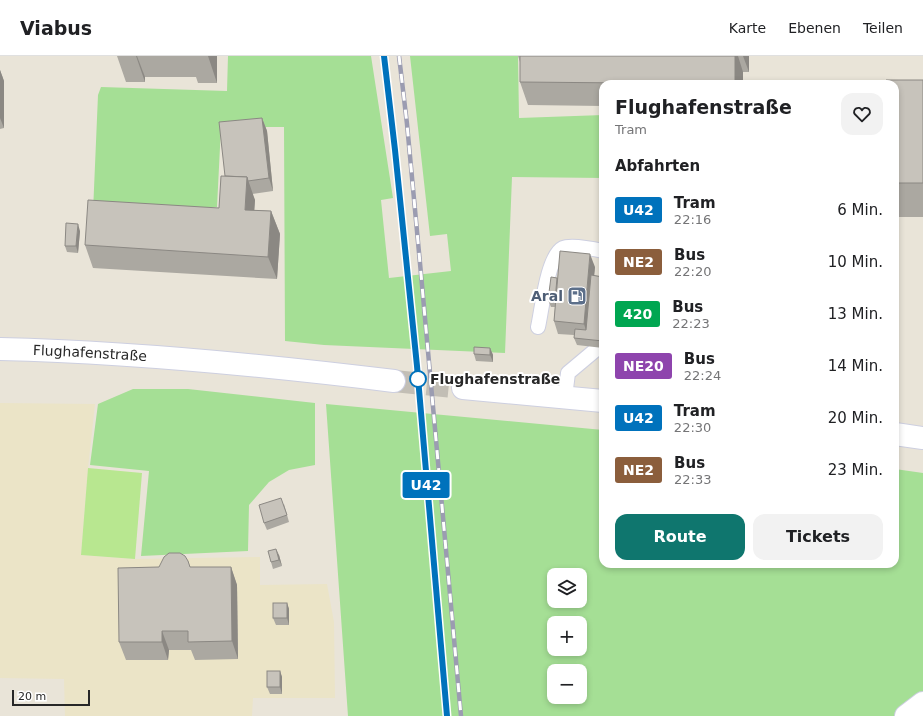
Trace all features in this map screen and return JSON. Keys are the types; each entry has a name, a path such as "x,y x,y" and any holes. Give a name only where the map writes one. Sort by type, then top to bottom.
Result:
{"main road":[{"name":"Flughafenstraße","path":"0,349 181,358 394,381"},
{"path":"463,388 599,400"},
{"path":"899,435 923,438"},
{"path":"906,716 923,703"}],"lane":[{"path":"538,327 550,267 557,252 564,247 599,250"},
{"path":"565,397 568,373 599,347"}],"shaded area":[{"path":"0,403 95,404 81,555 135,559 260,557 260,585 327,584 334,622 335,698 253,698 252,716 65,716 64,679 0,678"}],"green space":[{"path":"228,56 371,56 393,198 381,200 389,278 451,271 447,234 430,236 410,56 518,56 519,118 599,115 599,178 512,177 505,353 324,345 285,341 284,127 221,127 217,207 93,212 98,95 101,87 227,91"},
{"path":"133,389 188,389 315,403 315,465 289,470 269,482 249,505 248,551 141,556 149,471 90,465 98,404"},
{"path":"326,404 599,430 599,568 899,568 899,470 923,473 923,716 348,716"},
{"path":"88,468 142,473 135,559 81,555"}],"building":[{"path":"520,56 735,56 735,80 599,80 599,83 520,82"},
{"path":"899,80 923,80 923,183 899,183"},
{"path":"262,118 269,178 248,181 247,177 225,176 219,122"},
{"path":"221,176 247,177 245,210 271,211 268,257 85,245 88,200 219,208"},
{"path":"66,223 78,224 76,246 65,246"},
{"name":"Aral","path":"560,251 590,254 584,324 554,321"},
{"path":"591,275 599,276 599,341 574,338 575,329 586,330"},
{"path":"551,277 557,278 555,301 548,300"},
{"path":"474,347 490,348 490,355 474,354"},
{"path":"281,498 287,515 264,523 259,505"},
{"path":"276,549 279,560 271,562 268,551"},
{"path":"169,553 180,553 185,556 190,567 231,567 232,641 188,642 188,631 162,631 162,642 119,642 118,568 159,567 164,557"},
{"path":"273,603 287,603 287,618 273,618"},
{"path":"267,671 280,671 280,687 267,687"}],"tunnel":[{"path":"394,381 463,388"}],"railway":[{"path":"384,56 394,135 417,367 447,716"},
{"path":"399,56 407,124 461,716"}],"tram line":[{"name":"U42","path":"384,56 417,366 447,716"}],"place":[{"name":"Aral","path":"577,296"},
{"name":"Flughafenstraße","path":"418,379"}]}
